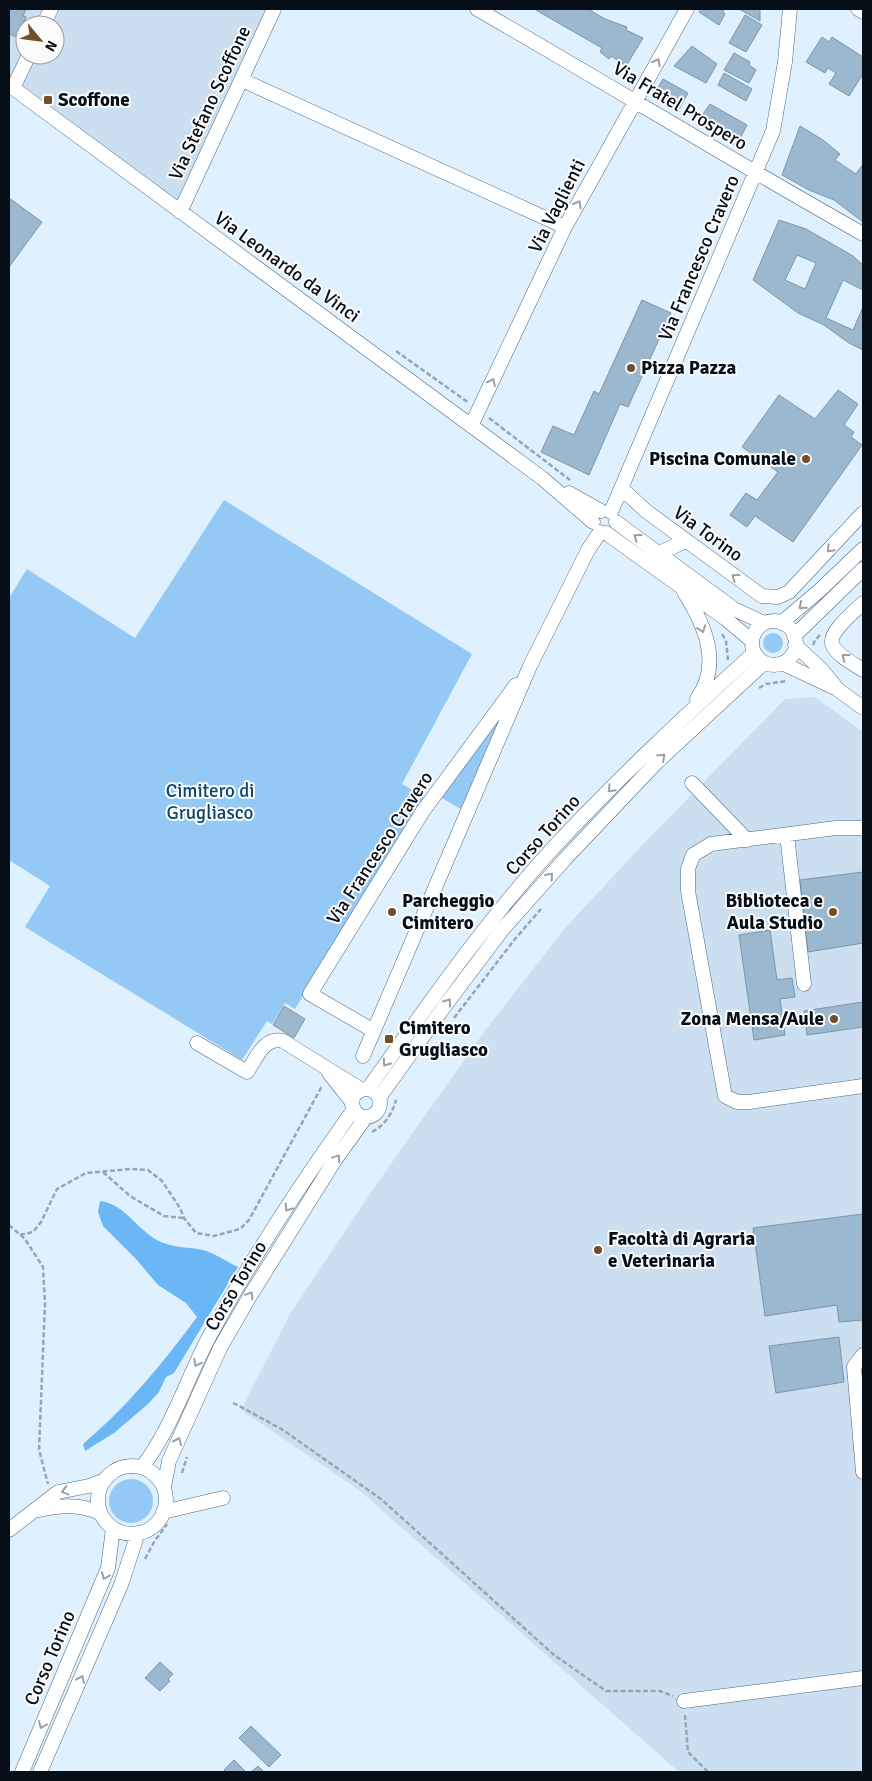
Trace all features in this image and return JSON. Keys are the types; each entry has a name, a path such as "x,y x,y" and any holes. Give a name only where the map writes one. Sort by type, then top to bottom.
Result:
{"street":[{"name":"Via Stefano Scoffone","path":"180,212 274,9"},
{"name":"Via Fratel Prospero","path":"477,9 635,100 755,173 863,234"},
{"name":"Via Francesco Cravero","path":"363,1056 530,666 621,488 773,131 786,62 790,9"},
{"path":"858,9 863,12"},
{"name":"Via Vaglienti","path":"471,426 565,227 683,10"},
{"path":"11,87 24,65"},
{"path":"242,80 565,227"},
{"name":"Via Leonardo da Vinci","path":"11,87 604,522 680,586 726,619 757,652"},
{"name":"Via Torino","path":"621,488 646,511 762,596 778,597 789,592 863,513"},
{"name":"Via Leonardo da Vinci","path":"604,522 659,553 734,609 764,623"},
{"path":"659,553 686,541"},
{"path":"781,623 819,591 863,549"},
{"path":"757,652 771,665 782,663 791,656 795,640 863,569"},
{"path":"680,586 696,611 708,646 710,669 705,688 683,718"},
{"path":"863,604 836,630 831,641 833,647 863,670"},
{"path":"764,623 770,621 781,623 791,630 795,640 837,689"},
{"name":"Corso Torino","path":"757,652 754,633 764,623"},
{"name":"Corso Torino","path":"142,1467 155,1449 207,1341 236,1289 353,1105 357,1092 365,1090 433,998 511,898 554,847 649,750 757,652"},
{"name":"Corso Torino","path":"168,1511 164,1487 169,1460 220,1348 250,1296 330,1168 366,1117 375,1114 379,1110 379,1098 450,999 515,915 757,652"},
{"path":"782,663 837,689 863,708"},
{"name":"Via Francesco Cravero","path":"374,1031 310,994 423,811 530,666"},
{"path":"692,783 747,840"},
{"path":"863,828 836,828 711,844 693,855 688,869 688,892 725,1096 737,1102 749,1102 863,1086"},
{"path":"787,835 804,984"},
{"path":"197,1043 247,1072 270,1041 277,1039 291,1045 327,1071 365,1090 374,1091 379,1098"},
{"path":"327,1071 359,1115 366,1117"},
{"path":"863,1355 854,1367 863,1472"},
{"path":"9,1530 58,1492 89,1486 105,1480 116,1470 127,1466 142,1467 154,1473 164,1487"},
{"path":"100,1513 98,1497 105,1480"},
{"path":"31,1512 54,1506 70,1505 88,1508 100,1513 114,1528 127,1533 138,1533 152,1528 168,1511 223,1498"},
{"name":"Corso Torino","path":"22,1772 108,1568 114,1528"},
{"name":"Corso Torino","path":"40,1772 121,1585 138,1533"},
{"path":"684,1701 863,1678"}],"path":[{"path":"451,1023 514,939 545,904"},
{"path":"20,1235 33,1232 41,1222 57,1189 86,1173 132,1169 148,1170 162,1181 180,1208 184,1218 196,1233 214,1236 240,1230 249,1220 327,1071"},
{"path":"370,1134 380,1128 386,1120 393,1110 396,1098"},
{"path":"103,1172 130,1196 164,1216 184,1218"},
{"path":"9,1225 24,1239 43,1267 45,1302 39,1450 52,1497"},
{"path":"232,1404 283,1430 381,1499 554,1655 606,1691 660,1691 684,1701 688,1752 708,1772"},
{"path":"180,1481 188,1454"},
{"path":"143,1562 154,1542 165,1528 168,1511"}],"shaded area":[{"path":"9,9 269,9 178,206 9,80"},
{"name":"Facoltà di Agraria e Veterinaria","path":"815,697 863,732 863,1772 679,1772 359,1490 241,1410 290,1314 376,1185 484,1032 566,927 648,839 785,699"},
{"path":"100,1201 117,1207 145,1232 161,1242 207,1251 238,1267 174,1373 166,1377 159,1392 114,1433 85,1451 83,1444 143,1384 197,1317 186,1303 158,1285 136,1259 103,1226 98,1212"}],"green space":[{"name":"Cimitero di Grugliasco","path":"224,500 472,654 402,784 424,797 295,1009 285,1003 272,1024 267,1021 242,1060 25,927 50,886 9,860 9,598 27,569 135,638"},
{"path":"773,633 780,636 783,643 780,650 773,653 766,650 763,643 766,636"},
{"path":"499,715 503,715 464,811 440,797"},
{"path":"127,1479 135,1479 147,1485 153,1501 147,1517 135,1523 127,1523 115,1517 109,1505 109,1497 115,1485"}],"building":[{"path":"9,9 26,9 23,15 15,15 15,36 9,34"},
{"path":"534,9 588,9 605,19 627,27 626,30 643,38 626,66 611,56 609,59 600,52 602,48"},
{"path":"701,9 724,9 723,12 725,14 719,25 699,12"},
{"path":"739,9 760,9 760,21"},
{"path":"745,15 762,25 746,52 729,43"},
{"path":"822,37 829,42 832,37 863,57 863,74 849,96 829,84 836,73 828,68 825,73 806,62"},
{"path":"692,46 717,64 706,83 674,66"},
{"path":"734,53 750,62 749,65 756,70 749,83 724,70"},
{"path":"724,73 752,89 746,101 718,85"},
{"path":"663,79 688,93 678,111 653,96"},
{"path":"710,104 747,125 736,146 697,123"},
{"path":"800,126 823,140 840,154 835,160 856,174 863,164 863,222 834,200 809,190 782,175"},
{"path":"9,198 42,222 9,267"},
{"path":"779,220 806,229 853,256 863,265 863,290 843,280 826,318 853,330 863,307 863,350 849,343 824,325 798,313 753,280","holes":["797,255 816,263 805,289 785,280"]},
{"path":"642,300 671,313 628,407 620,404 589,475 541,452 553,426 574,435 594,391 599,394"},
{"name":"Piscina Comunale","path":"838,390 858,404 844,425 854,432 851,437 862,445 793,542 755,516 747,527 730,515 746,493 757,500 778,472 742,447 779,395 815,419"},
{"name":"Biblioteca e Aula Studio","path":"863,872 863,943 808,952 800,880"},
{"path":"770,930 777,980 792,978 795,997 780,999 785,1035 754,1040 739,935"},
{"name":"Zona Mensa/Aule","path":"863,1002 863,1027 807,1035 804,1011"},
{"path":"284,1006 305,1019 294,1038 273,1025"},
{"path":"863,1214 863,1320 839,1322 837,1305 765,1316 753,1228"},
{"path":"839,1337 844,1382 776,1393 769,1346"},
{"path":"160,1662 173,1674 168,1679 170,1681 160,1691 145,1678"},
{"path":"251,1726 281,1755 269,1767 239,1738"},
{"path":"234,1760 246,1772 226,1772 224,1770"},
{"path":"258,1766 264,1772 251,1772"}],"place":[{"name":"Scoffone","path":"48,100"},
{"name":"Pizza Pazza","path":"631,368"},
{"name":"Piscina Comunale","path":"806,459"},
{"name":"Parcheggio Cimitero","path":"392,912"},
{"name":"Biblioteca e Aula Studio","path":"833,912"},
{"name":"Zona Mensa/Aule","path":"834,1019"},
{"name":"Cimitero Grugliasco","path":"389,1039"},
{"name":"Facoltà di Agraria e Veterinaria","path":"598,1250"}]}
